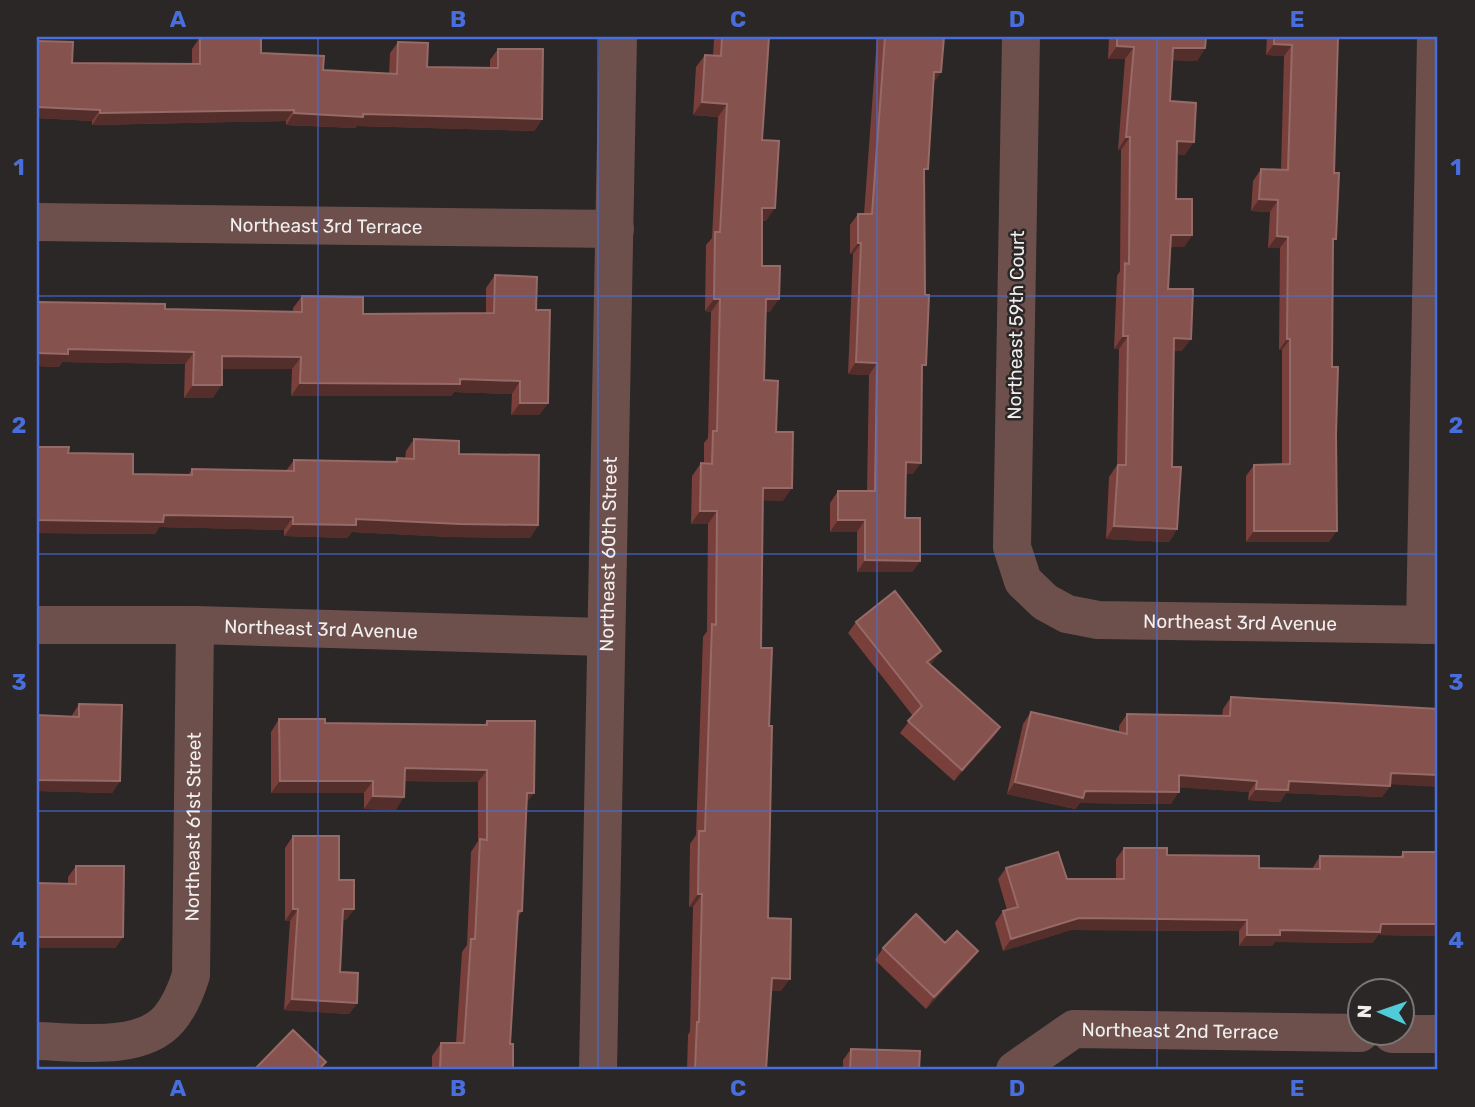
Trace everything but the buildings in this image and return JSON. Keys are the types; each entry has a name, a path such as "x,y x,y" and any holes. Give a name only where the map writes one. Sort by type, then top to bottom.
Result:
{"street":[{"name":"Northeast 60th Street","path":"598,1070 618,37"},
{"name":"Northeast 59th Court","path":"1021,37 1012,547 1023,581 1045,602"},
{"path":"1432,625 1436,37"},
{"name":"Northeast 3rd Terrace","path":"37,222 615,229"},
{"name":"Northeast 3rd Avenue","path":"1045,602 1068,614 1098,620 1432,625"},
{"name":"Northeast 3rd Avenue","path":"37,625 195,625 605,637"},
{"name":"Northeast 61st Street","path":"37,1041 122,1043 153,1031 168,1021 184,997 191,975 195,625"},
{"name":"Northeast 2nd Terrace","path":"1015,1070 1074,1029 1346,1033"},
{"path":"1416,1034 1438,1034"}]}
